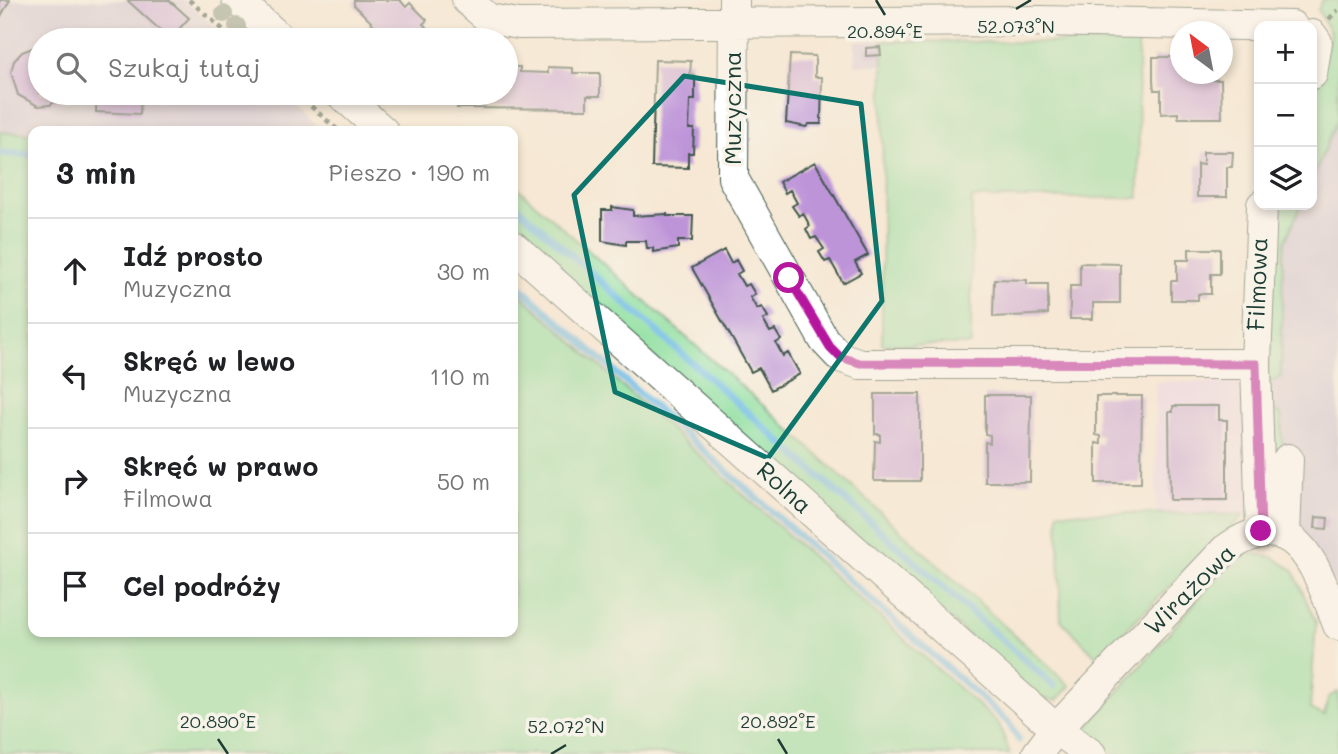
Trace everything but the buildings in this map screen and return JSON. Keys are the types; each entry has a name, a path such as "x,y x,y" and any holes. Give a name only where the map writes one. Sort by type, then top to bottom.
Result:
{"street":[{"path":"237,0 268,28"},
{"path":"467,0 489,19 510,23 733,13 1040,11 1254,28"},
{"name":"Muzyczna","path":"733,13 733,178 824,340 840,357 860,363 1256,364"},
{"path":"354,105 377,126"},
{"name":"Filmowa","path":"1262,210 1256,364 1273,533"},
{"name":"Rolna","path":"518,250 1056,729 1091,754"},
{"path":"1288,459 1273,533 1303,549 1317,567 1338,625"},
{"name":"Wirażowa","path":"1037,754 1056,729 1225,550 1244,537 1273,533"}],"path":[{"path":"189,0 220,28"},
{"path":"310,105 333,126"}],"highlighted area":[{"path":"684,76 861,104 882,301 768,458 615,392 574,195"}],"shaded area":[{"path":"0,0 184,0 216,28 28,28 28,105 297,105 316,126 28,126 28,132 0,132"},
{"path":"855,41 883,41 883,65 855,65"},
{"path":"1338,118 1338,589 1304,534 1270,458 1266,367 1285,242 1299,210 1317,210 1317,168"},
{"path":"1156,382 1239,382 1248,394 1249,512 1244,515 1156,513"}],"green space":[{"path":"1322,0 1338,0 1338,118 1317,168 1317,83 1330,33 1318,10"},
{"path":"883,41 1138,43 1139,198 972,198 971,345 882,345"},
{"path":"0,132 28,134 28,637 518,637 518,292 999,724 1010,754 0,754"},
{"path":"518,188 775,416 1070,686 1056,701 1038,697 518,237"},
{"path":"1274,210 1299,210 1285,242 1283,257 1281,377 1267,384"},
{"path":"1268,409 1278,412 1282,417 1282,459 1270,458"},
{"path":"1058,512 1244,515 1097,657 1061,620"},
{"path":"1246,553 1273,557 1293,570 1316,622 1310,709 1324,715 1329,697 1338,692 1338,754 1111,754 1084,731 1221,573"}],"waterway":[{"path":"0,153 28,155"},
{"path":"518,207 1054,686"},
{"path":"518,285 1008,722 1019,740"}],"route":[{"path":"789,278 824,340 834,352 840,357 860,363 1256,364 1261,531"}]}
